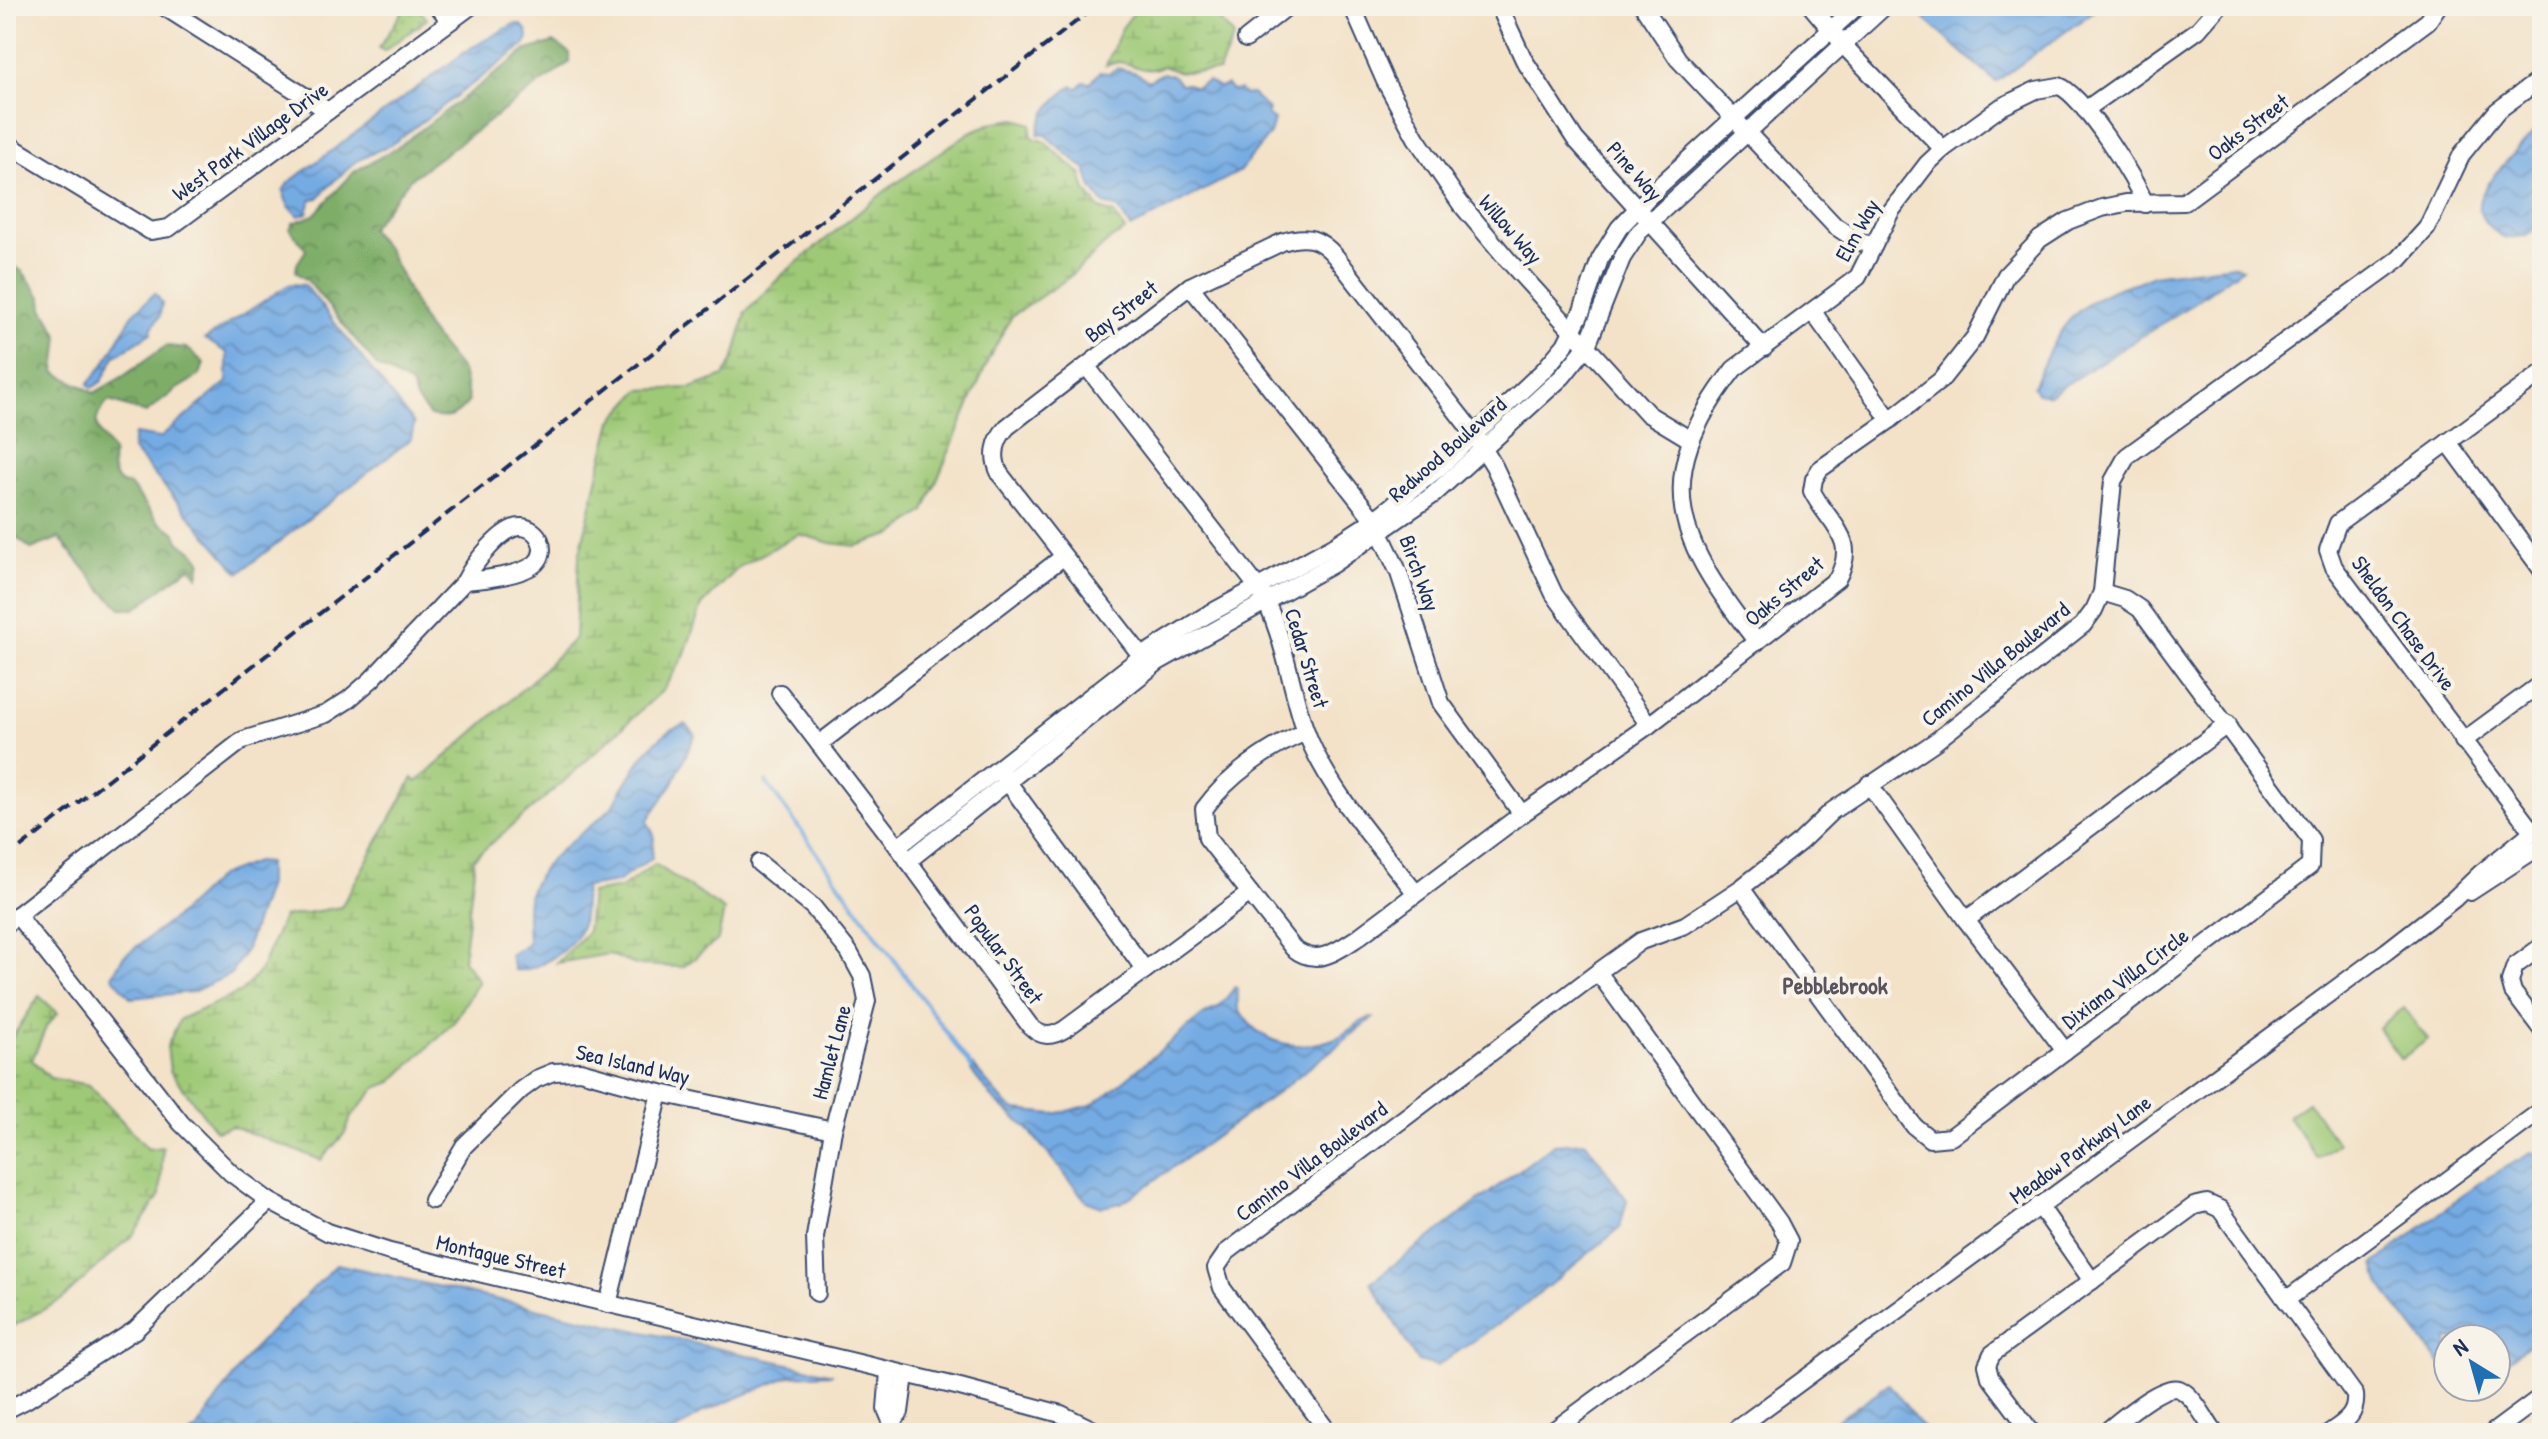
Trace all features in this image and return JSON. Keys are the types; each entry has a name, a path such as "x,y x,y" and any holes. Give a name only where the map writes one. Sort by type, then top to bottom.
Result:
{"street":[{"path":"163,6 328,111"},
{"path":"438,6 450,21"},
{"name":"West Park Village Drive","path":"6,143 150,231 169,228 471,6"},
{"path":"1246,39 1288,6"},
{"name":"Willow Way","path":"1352,6 1385,81 1435,171 1488,237 1648,414 1691,440"},
{"name":"Pine Way","path":"1499,6 1524,60 1575,139 1764,348"},
{"path":"1643,6 1678,59 1746,134 1835,226 1859,242 1874,245"},
{"path":"1811,6 1943,149"},
{"name":"Redwood Boulevard","path":"1479,442 1544,370 1574,331 1600,259 1619,228 1857,6"},
{"name":"Redwood Boulevard","path":"903,854 1205,616 1263,595 1378,526 1440,467 1479,442 1563,376 1587,346 1622,258 1650,221 1885,6"},
{"path":"2085,110 2198,30 2219,6"},
{"name":"Oaks Street","path":"1306,732 1283,741 1217,791 1204,809 1207,838 1293,948 1305,956 1318,958 1337,951 1522,814 1649,725 1837,579 1845,562 1844,541 1816,500 1812,491 1814,479 1827,463 1941,380 1965,352 2006,275 2028,249 2055,228 2084,214 2117,204 2184,202 2428,21 2438,6"},
{"name":"Camino Villa Boulevard","path":"1329,1433 1222,1288 1216,1268 1227,1252 1641,941 1685,925 1741,888 1789,851 1832,811 1936,741 2069,638 2094,610 2102,592 2113,481 2127,456 2399,259 2427,228 2462,154 2497,111 2542,78"},
{"name":"Elm Way","path":"1757,642 1708,574 1690,540 1681,492 1683,467 1691,440 1719,389 1734,369 1858,277 1891,211 1943,149 2001,107 2046,87 2064,88 2085,110 2137,183 2145,204"},
{"name":"Bay Street","path":"1146,662 1000,474 995,450 1000,434 1007,427 1190,286 1282,242 1303,237 1318,240 1336,257 1479,442"},
{"name":"Birch Way","path":"1190,286 1378,526 1399,573 1441,703 1522,814"},
{"path":"1813,312 1890,420"},
{"name":"Cedar Street","path":"1087,367 1263,595 1306,732 1334,785 1415,892"},
{"name":"Sheldon Chase Drive","path":"2539,833 2463,741 2334,567 2328,550 2338,523 2542,373"},
{"path":"1479,442 1554,594 1649,725"},
{"path":"2448,442 2542,570"},
{"path":"12,919 243,740 326,714 348,700 371,680 465,581 471,568 509,531 520,527 532,530 539,536 542,554 527,569 465,581"},
{"path":"819,744 1063,557"},
{"name":"Dixiana Villa Circle","path":"1741,888 1914,1126 1930,1139 1951,1137 2310,866 2311,840 2228,724 2140,609 2125,599 2102,592"},
{"path":"2463,741 2542,683"},
{"name":"Popular Street","path":"780,693 1039,1034 1056,1034 1250,893"},
{"path":"1966,920 2228,724"},
{"path":"1003,776 1145,970"},
{"path":"1869,784 2065,1051"},
{"name":"Meadow Parkway Lane","path":"1731,1433 2539,833"},
{"name":"Hamlet Lane","path":"759,863 813,907 849,952 862,976 867,1001 833,1130 815,1237 817,1293"},
{"name":"Montague Street","path":"12,919 181,1123 231,1173 269,1201 327,1232 390,1252 960,1387 1061,1414 1100,1433"},
{"path":"2542,946 2515,966 2510,977 2513,992 2542,1030"},
{"path":"1550,1433 1782,1263 1789,1241 1779,1222 1598,972"},
{"name":"Sea Island Way","path":"432,1200 464,1146 536,1079 566,1069 660,1093 833,1130"},
{"path":"608,1304 660,1093"},
{"path":"2286,1300 2542,1110"},
{"path":"6,1410 135,1330 269,1201"},
{"path":"2032,1433 1990,1377 1987,1365 1992,1354 2194,1206 2207,1203 2220,1209 2355,1395 2356,1407 2351,1417 2329,1433"},
{"path":"2039,1205 2092,1281"},
{"path":"892,1428 900,1412 897,1373"},
{"path":"2104,1433 2156,1394 2175,1388 2188,1396 2215,1433"},
{"path":"2492,1433 2542,1396"}],"green space":[{"path":"406,6 417,6 427,19 384,51 379,48"},
{"path":"1139,6 1207,6 1234,36 1219,71 1179,72 1162,66 1146,69 1120,62 1106,65 1122,28"},
{"path":"554,42 570,53 570,62 410,179 370,229 387,248 427,328 462,371 469,401 452,416 430,416 416,399 411,385 377,366 308,281 296,272 297,264 306,250 290,229 293,223 314,215 355,171 398,147 527,50"},
{"path":"1016,119 1032,124 1033,138 1043,141 1081,174 1086,191 1100,209 1114,214 1125,231 1111,239 1068,278 1012,316 988,360 924,511 894,534 856,546 830,543 799,534 739,567 702,605 684,656 663,690 473,859 463,960 479,981 454,1022 392,1082 376,1088 351,1117 345,1133 321,1160 232,1126 216,1131 170,1071 167,1046 180,1019 241,992 260,971 283,917 341,907 413,778 417,782 526,686 575,638 579,557 612,421 640,390 691,388 724,376 734,358 746,312 783,274 885,191 970,132 995,122"},
{"path":"6,261 23,272 42,298 43,308 59,336 55,372 94,393 166,346 187,348 204,363 200,375 146,413 109,401 98,415 99,432 113,452 112,469 116,478 130,485 159,522 175,532 180,542 201,561 198,576 190,567 135,609 121,608 59,538 31,549 6,529"},
{"path":"655,864 724,910 718,940 683,967 636,965 609,954 557,963 587,932 591,893 621,888"},
{"path":"39,996 58,1013 47,1025 32,1060 50,1078 89,1085 148,1149 163,1147 160,1195 133,1235 61,1300 6,1330 6,1047"},
{"path":"2404,1008 2428,1039 2401,1059 2378,1028"},
{"path":"2308,1102 2338,1144 2318,1158 2288,1116"}],"water":[{"path":"1924,6 2101,6 1996,82 1921,16"},
{"path":"514,24 521,24 527,31 528,38 523,46 395,142 357,161 318,198 311,200 307,213 299,216 290,208 283,191 288,183 469,49"},
{"path":"1117,68 1137,73 1148,81 1163,73 1174,76 1180,84 1189,84 1194,88 1208,81 1219,88 1227,85 1232,91 1252,94 1274,120 1270,134 1239,172 1131,228 1118,208 1104,204 1092,188 1086,170 1045,135 1038,134 1046,113 1066,91 1072,86 1078,88 1084,82 1090,83 1100,72 1109,73"},
{"path":"2542,124 2542,226 2525,236 2505,238 2484,220 2479,209 2481,196 2506,162"},
{"path":"2233,265 2243,268 2188,307 2049,395 2037,393 2033,387 2062,330 2095,300 2152,275"},
{"path":"290,284 305,285 414,424 411,439 239,573 132,449 134,434 160,438 227,382 227,353 205,339"},
{"path":"155,293 162,303 152,332 115,356 102,381 92,388 88,384 105,363 133,314"},
{"path":"686,724 695,735 673,783 647,821 654,835 652,858 617,882 585,887 582,921 571,943 543,963 514,970 510,955 528,943 529,894 543,868 610,809 651,747 667,732"},
{"path":"256,862 268,863 268,885 246,949 231,974 193,992 131,998 112,976 123,957 177,916 219,876"},
{"path":"1235,987 1238,989 1241,1014 1258,1031 1278,1042 1301,1045 1325,1042 1373,1018 1274,1095 1121,1203 1102,1207 1086,1201 1028,1129 995,1101 971,1071 973,1066 1007,1105 1016,1110 1054,1114 1091,1105 1203,1015 1220,1006"},
{"path":"1586,1142 1627,1200 1620,1228 1520,1309 1437,1366 1417,1361 1371,1282 1554,1144"},
{"path":"2533,1152 2540,1156 2542,1335 2512,1357 2512,1323 2432,1323 2432,1353 2379,1283 2374,1264 2480,1182"},
{"path":"337,1264 833,1374 790,1376 703,1412 673,1433 190,1433 195,1431 252,1350"},
{"path":"1889,1384 1927,1433 1819,1433"}],"waterway":[{"path":"766,782 972,1068"}],"railway":[{"path":"6,859 1096,6"}],"district":[{"name":"Pebblebrook","path":"1835,985"}]}
